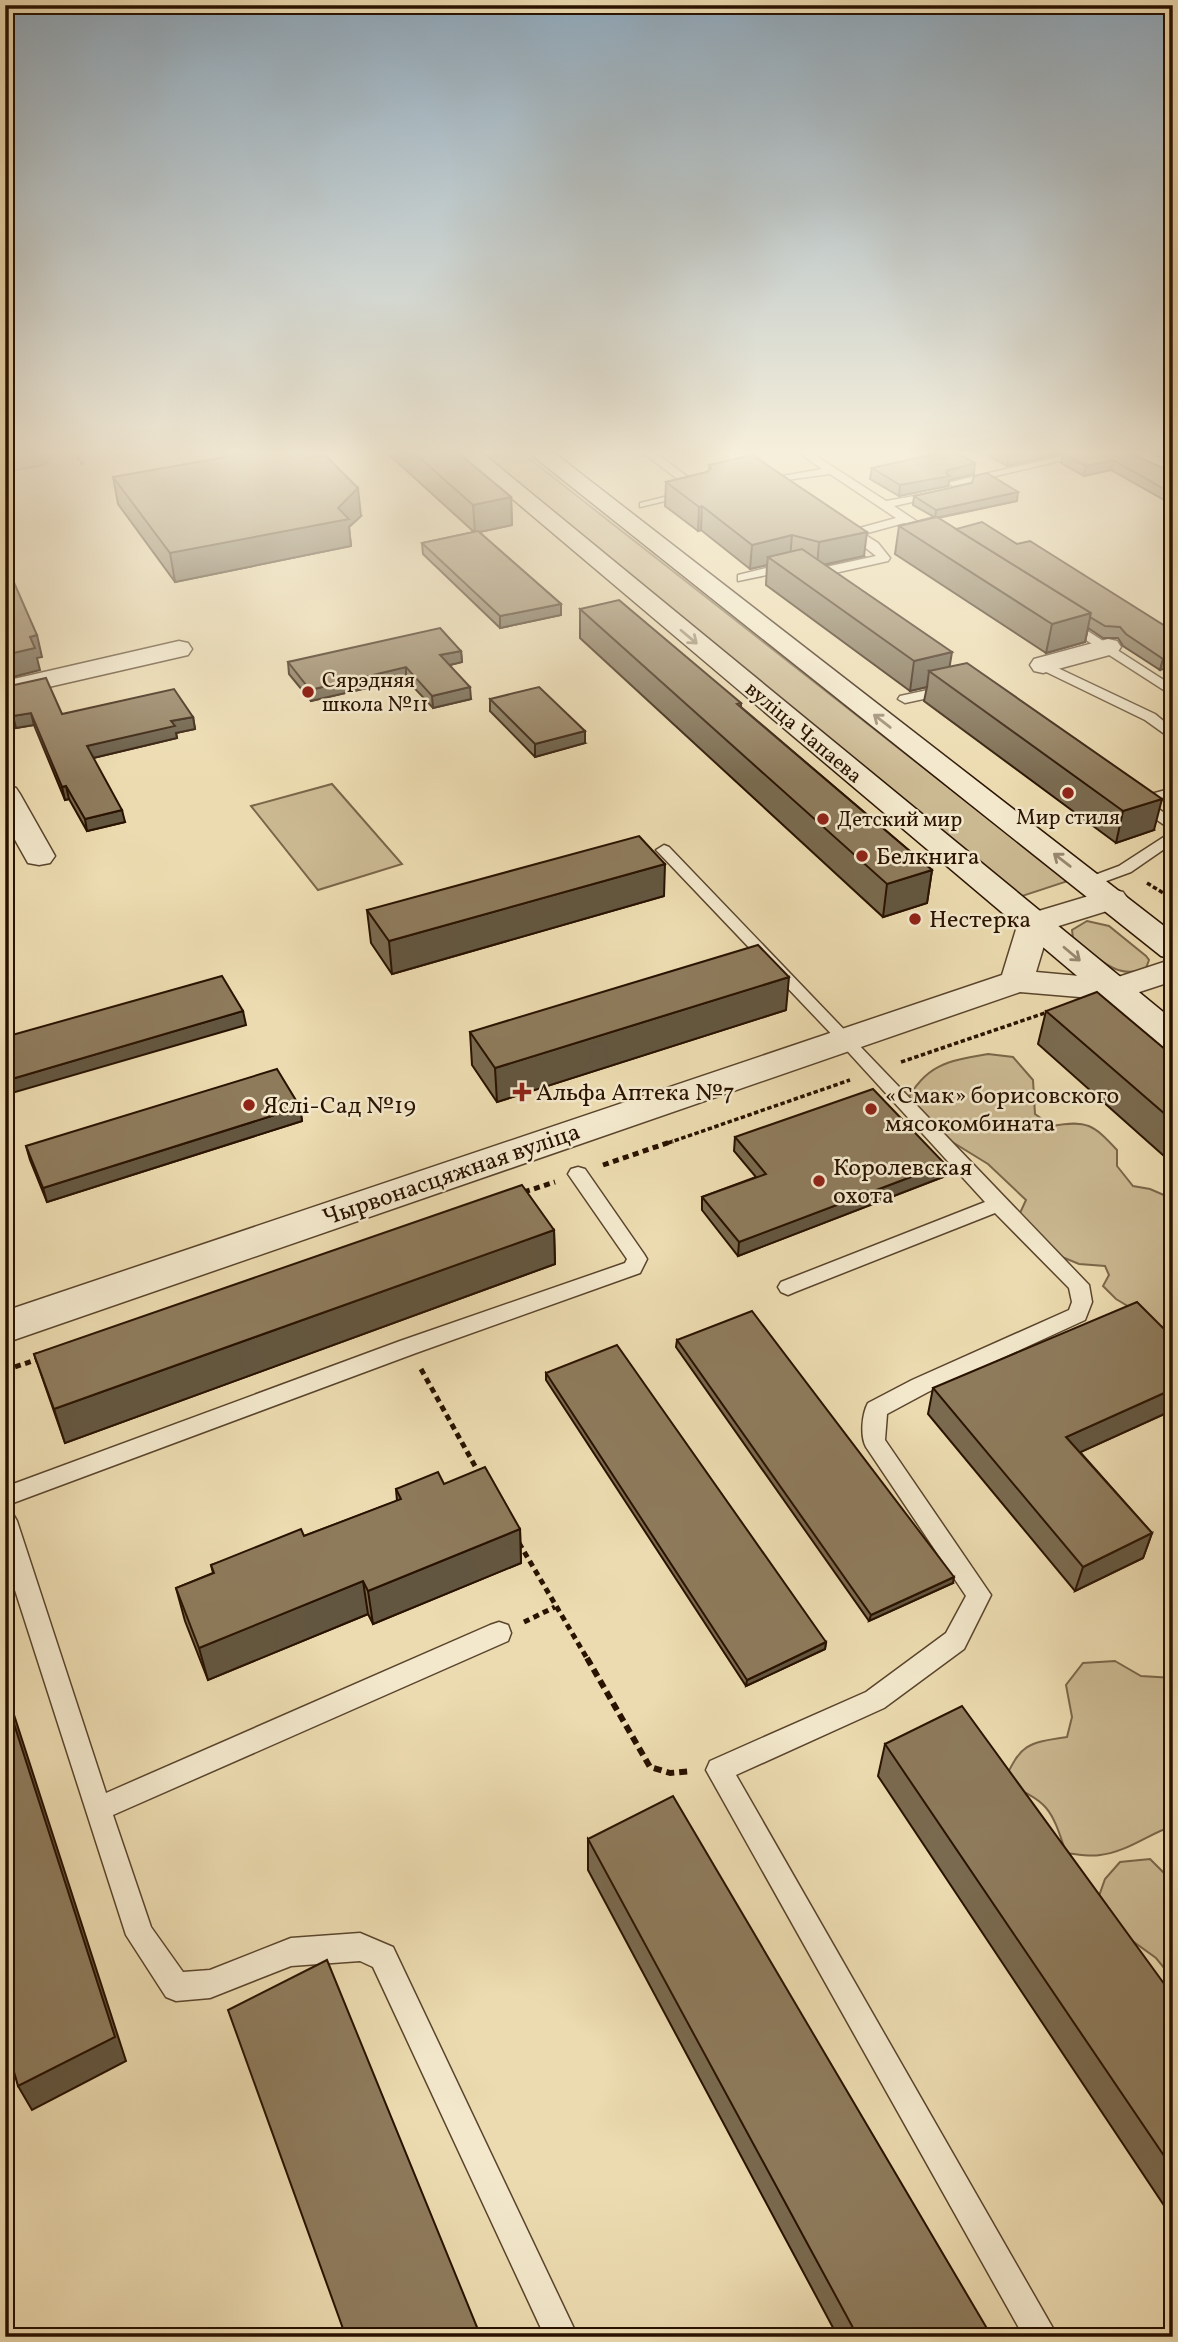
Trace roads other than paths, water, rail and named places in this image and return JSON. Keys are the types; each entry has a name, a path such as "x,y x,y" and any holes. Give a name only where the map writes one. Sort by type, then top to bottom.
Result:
{"main road":[{"name":"вуліца Чапаева","path":"599,561 1173,1038"},
{"path":"679,561 1173,949"},
{"path":"1043,665 1108,648"},
{"path":"5,689 179,649"},
{"path":"5,794 39,856"},
{"path":"1101,890 1034,923 1017,981 1115,990 1173,969"},
{"name":"Чырвонасцяжная вуліца","path":"5,1327 1017,981"}],"lane":[{"path":"743,578 792,566 822,577 873,561"},
{"path":"1051,612 1173,692"},
{"path":"1043,665 1150,717 1173,736"},
{"path":"905,699 971,684"},
{"path":"1173,792 1133,798 1173,826"},
{"path":"1101,890 1125,869 1169,843"},
{"path":"664,850 846,1039 998,1204 1079,1285 1082,1302 1078,1315 919,1386 876,1409 874,1441 979,1595 955,1641 875,1700 719,1770 1042,2337"},
{"path":"5,1497 408,1347 633,1268 637,1259 578,1174"},
{"path":"788,1287 998,1204"},
{"path":"5,1521 140,1935 176,1987 210,1984 291,1952 360,1947 383,1956 562,2337"},
{"path":"98,1808 499,1633"}],"place":[{"name":"Сярэдняя школа №11","path":"308,692"},
{"name":"Мир стиля","path":"1068,793"},
{"name":"Детский мир","path":"823,819"},
{"name":"Белкнига","path":"862,856"},
{"name":"Нестерка","path":"915,919"},
{"name":"Альфа Аптека №7","path":"522,1092"},
{"name":"Яслі-Сад №19","path":"249,1105"},
{"name":"«Смак» борисовского мясокомбината","path":"871,1109"},
{"name":"Королевская охота","path":"819,1181"}]}
